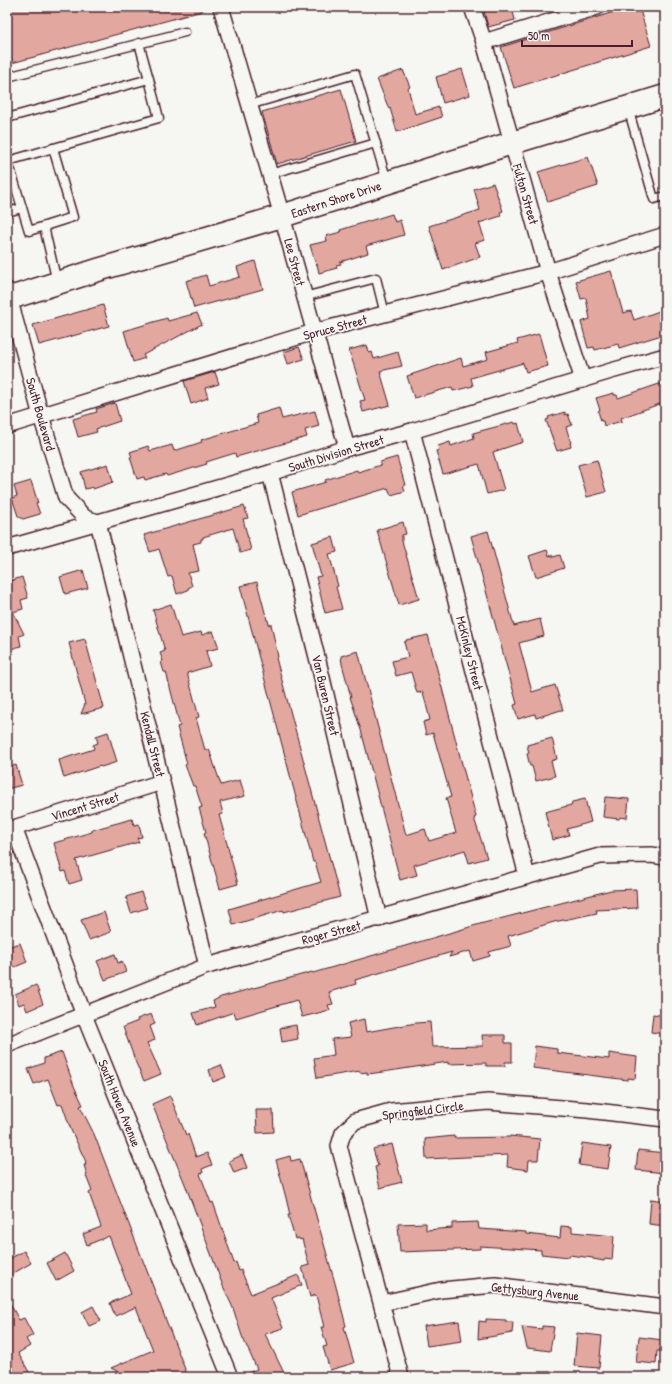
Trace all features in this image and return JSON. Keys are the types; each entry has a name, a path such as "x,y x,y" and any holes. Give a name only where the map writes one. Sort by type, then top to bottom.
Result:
{"street":[{"name":"Lee Street","path":"221,7 270,174 347,448"},
{"name":"Fulton Street","path":"472,7 484,42 548,272 583,380"},
{"path":"484,42 596,7"},
{"name":"Eastern Shore Drive","path":"8,295 282,216 665,96"},
{"name":"Spruce Street","path":"7,426 314,332 548,272 665,235"},
{"name":"South Boulevard","path":"8,295 41,416 66,498 85,518 98,522"},
{"name":"South Division Street","path":"7,548 270,473 347,448 412,431 665,356"},
{"name":"McKinley Street","path":"412,431 527,876"},
{"name":"Van Buren Street","path":"270,473 319,665 379,919"},
{"name":"Kendall Street","path":"98,522 207,966"},
{"name":"Vincent Street","path":"10,829 162,782"},
{"name":"South Haven Avenue","path":"10,829 230,1377"},
{"name":"Roger Street","path":"7,1046 207,966 600,856 651,855 665,857"},
{"name":"Springfield Circle","path":"401,1377 339,1146 343,1133 355,1121 392,1111 488,1102 587,1110 665,1119"},
{"name":"Gettysburg Avenue","path":"382,1303 441,1290 495,1285 665,1307"}],"lane":[{"path":"7,77 185,32"},
{"path":"53,148 73,217 29,231 7,160 159,118 139,43"},
{"path":"249,105 355,74 387,182"},
{"path":"7,118 149,79"},
{"path":"627,108 654,199 665,196"},
{"path":"270,174 376,143"},
{"path":"7,212 22,208"},
{"path":"44,227 57,282"},
{"path":"304,296 376,278 386,314"}],"building":[{"path":"7,7 201,7 202,11 12,63 10,54 7,55"},
{"path":"483,7 512,7 515,20 488,27"},
{"path":"630,7 639,7 651,46 514,88 501,47"},
{"path":"462,69 470,95 443,103 436,77"},
{"path":"403,70 410,87 408,88 415,114 439,107 442,117 397,132 390,108 389,109 377,79"},
{"path":"341,89 356,141 277,164 262,112"},
{"path":"588,157 598,186 548,202 538,172"},
{"path":"493,183 503,211 500,212 501,216 479,223 485,240 475,243 480,257 443,270 429,226 480,210 474,189"},
{"path":"392,214 395,222 400,220 404,235 366,246 368,253 340,262 341,264 336,265 337,268 319,273 310,245 327,241 326,236 341,232 340,230"},
{"path":"255,261 263,289 194,308 186,281 206,275 209,286 240,277 237,267"},
{"path":"611,271 623,313 631,311 634,320 665,309 665,334 619,348 618,344 595,350 594,347 588,348 581,322 590,319 586,298 581,299 576,281"},
{"path":"103,305 109,326 39,345 33,325"},
{"path":"197,313 202,324 143,355 145,358 133,362 124,331 167,318 168,321"},
{"path":"539,334 548,366 526,372 523,363 471,378 473,386 453,391 452,387 414,398 407,376 461,358 463,366 488,359 486,352 518,343 517,340"},
{"path":"367,345 369,353 372,352 374,359 398,352 402,366 380,371 390,405 363,412 360,401 365,400 349,350"},
{"path":"299,347 304,359 288,364 284,352"},
{"path":"215,372 219,384 205,388 208,398 191,404 184,381"},
{"path":"665,382 665,402 621,418 622,421 604,426 598,411 600,410 596,398 614,393 614,395 617,395 618,398"},
{"path":"115,403 120,421 96,429 97,432 78,437 73,419 97,412 96,409"},
{"path":"279,408 282,419 315,411 319,426 305,430 307,437 236,457 235,453 206,462 207,464 167,476 166,474 145,480 144,477 137,479 130,457 132,457 130,452 148,446 150,451 172,445 174,451 202,442 201,440 258,423 256,415"},
{"path":"565,412 565,415 568,414 572,425 566,427 571,447 557,451 546,420 549,419 548,417"},
{"path":"514,422 515,424 518,423 523,442 493,452 504,490 487,494 479,464 443,474 436,451 439,450 438,446 450,442 451,446 474,438 473,433"},
{"path":"397,457 405,485 403,485 405,491 391,495 388,488 298,515 292,492 326,482 325,480 357,470 358,472 381,465 380,462"},
{"path":"597,460 606,492 587,497 578,465"},
{"path":"108,464 113,482 93,489 93,487 85,489 81,472"},
{"path":"31,481 40,514 23,519 18,516 12,498 17,496 14,486"},
{"path":"244,506 248,518 243,519 251,550 240,553 233,528 203,537 201,542 193,544 199,571 188,573 192,586 188,588 188,590 177,594 172,576 168,577 159,549 150,552 144,535"},
{"path":"403,522 406,534 402,535 402,541 419,599 399,605 377,530"},
{"path":"488,531 514,626 540,619 544,636 519,643 532,692 555,685 563,710 536,718 535,714 518,719 514,705 517,704 471,536"},
{"path":"333,537 337,552 329,554 338,586 336,587 342,609 325,613 316,577 321,576 312,543"},
{"path":"547,550 549,556 552,555 553,557 560,555 564,568 536,577 529,556"},
{"path":"83,570 88,588 65,594 60,577"},
{"path":"22,577 28,598 21,600 23,609 13,612 24,634 19,636 21,646 7,650 7,582"},
{"path":"257,582 267,620 269,625 271,624 278,657 276,658 340,897 284,912 283,910 233,925 229,909 321,882 315,862 313,862 240,586"},
{"path":"171,604 181,637 201,632 202,635 213,631 219,648 206,651 210,666 187,673 199,717 196,718 205,750 209,749 221,785 240,780 245,796 220,802 223,814 219,815 238,884 220,889 204,833 206,832 199,808 202,807 195,786 193,786 185,765 187,764 177,727 180,726 166,672 164,672 161,662 163,661 160,653 165,651 153,610"},
{"path":"428,635 476,817 474,818 487,858 469,863 465,850 414,865 417,875 400,880 361,730 350,697 341,656 358,651 406,835 425,829 429,841 456,833 446,798 451,797 433,733 426,735 423,722 430,720 423,692 417,693 411,672 396,676 392,661 408,657 404,642 406,642 406,640"},
{"path":"85,639 104,708 81,714 85,704 69,643"},
{"path":"108,732 117,762 64,778 59,760 94,749 93,745 98,743 96,736"},
{"path":"552,738 557,759 551,761 555,776 536,781 527,754 529,753 527,745"},
{"path":"16,765 22,785 7,789 7,768"},
{"path":"605,797 629,799 627,818 620,817 619,819 603,817"},
{"path":"585,799 591,822 567,829 569,835 552,840 545,812 571,805 572,802"},
{"path":"132,819 134,825 139,824 142,837 137,838 139,842 76,860 82,880 69,884 65,871 62,872 54,843 92,832 92,830"},
{"path":"636,889 637,908 596,910 597,913 554,922 508,936 511,946 489,952 490,956 473,961 470,951 449,957 452,952 355,980 356,984 329,992 333,1004 328,1005 330,1010 302,1017 297,1000 236,1018 234,1012 197,1025 193,1013 215,1007 213,1001 221,997 312,972 313,973 480,924 611,890"},
{"path":"141,892 147,908 131,913 126,897"},
{"path":"104,912 111,932 89,940 81,920"},
{"path":"20,943 27,962 10,969 7,960 7,947"},
{"path":"115,954 118,963 122,961 126,972 105,980 97,961"},
{"path":"36,985 43,1004 27,1011 24,1003 19,1005 15,994"},
{"path":"151,1014 155,1024 150,1026 155,1040 147,1043 161,1074 144,1081 123,1027 138,1021 137,1019"},
{"path":"653,1014 665,1016 665,1034 651,1032"},
{"path":"364,1019 366,1032 430,1022 432,1047 483,1046 482,1035 505,1035 505,1043 512,1043 512,1062 505,1062 505,1066 486,1066 486,1063 448,1064 448,1062 367,1074 367,1072 360,1073 360,1071 317,1078 314,1058 334,1055 332,1039 351,1037 348,1023"},
{"path":"296,1025 298,1039 282,1042 280,1028"},
{"path":"535,1046 557,1049 557,1053 609,1059 609,1053 637,1057 635,1079 628,1078 628,1080 533,1068"},
{"path":"62,1052 74,1086 83,1105 80,1106 94,1134 188,1377 128,1377 111,1368 153,1350 136,1307 115,1316 110,1303 131,1294 109,1236 87,1245 83,1234 101,1227 89,1193 92,1191 86,1176 84,1165 86,1165 86,1162 71,1130 62,1104 58,1105 48,1079 34,1084 28,1069 44,1063 44,1058"},
{"path":"221,1065 226,1077 213,1082 209,1070"},
{"path":"170,1096 186,1135 188,1134 196,1157 207,1153 212,1165 202,1169 203,1173 200,1174 211,1203 213,1202 234,1263 236,1262 239,1271 241,1270 251,1294 298,1275 302,1285 271,1298 283,1328 265,1334 286,1377 239,1377 257,1369 242,1336 233,1308 223,1286 185,1184 152,1104"},
{"path":"256,1110 273,1110 274,1132 257,1133"},
{"path":"454,1136 454,1138 510,1136 540,1139 538,1160 529,1160 528,1170 507,1167 508,1155 426,1159 425,1139"},
{"path":"582,1143 611,1147 608,1169 579,1165"},
{"path":"392,1144 402,1182 380,1188 375,1167 378,1166 373,1149"},
{"path":"638,1150 665,1153 665,1173 636,1170"},
{"path":"242,1155 247,1168 234,1173 229,1161"},
{"path":"290,1156 291,1161 300,1159 335,1283 346,1326 344,1327 354,1363 330,1370 323,1347 327,1346 321,1327 324,1327 316,1295 310,1297 302,1267 309,1265 302,1239 295,1239 276,1160"},
{"path":"651,1199 665,1201 665,1226 649,1224"},
{"path":"478,1222 479,1229 526,1232 526,1234 560,1238 561,1226 572,1227 572,1232 614,1236 612,1260 605,1259 604,1261 569,1255 569,1257 541,1254 541,1250 480,1246 480,1249 400,1252 398,1224 426,1223 426,1230 452,1228 452,1223"},
{"path":"24,1251 31,1263 7,1277 7,1260"},
{"path":"65,1253 74,1271 56,1281 47,1263"},
{"path":"7,1298 19,1320 24,1318 33,1335 26,1339 30,1346 18,1353 32,1377 10,1377 7,1372"},
{"path":"93,1306 101,1321 89,1326 82,1312"},
{"path":"486,1319 506,1320 506,1322 513,1322 512,1333 478,1339 479,1321 486,1322"},
{"path":"459,1321 462,1341 427,1346 424,1326"},
{"path":"542,1326 554,1327 550,1351 527,1348 522,1327 542,1329"},
{"path":"577,1333 602,1336 599,1368 574,1366"},
{"path":"639,1337 663,1340 662,1351 657,1351 656,1364 636,1362"}]}
